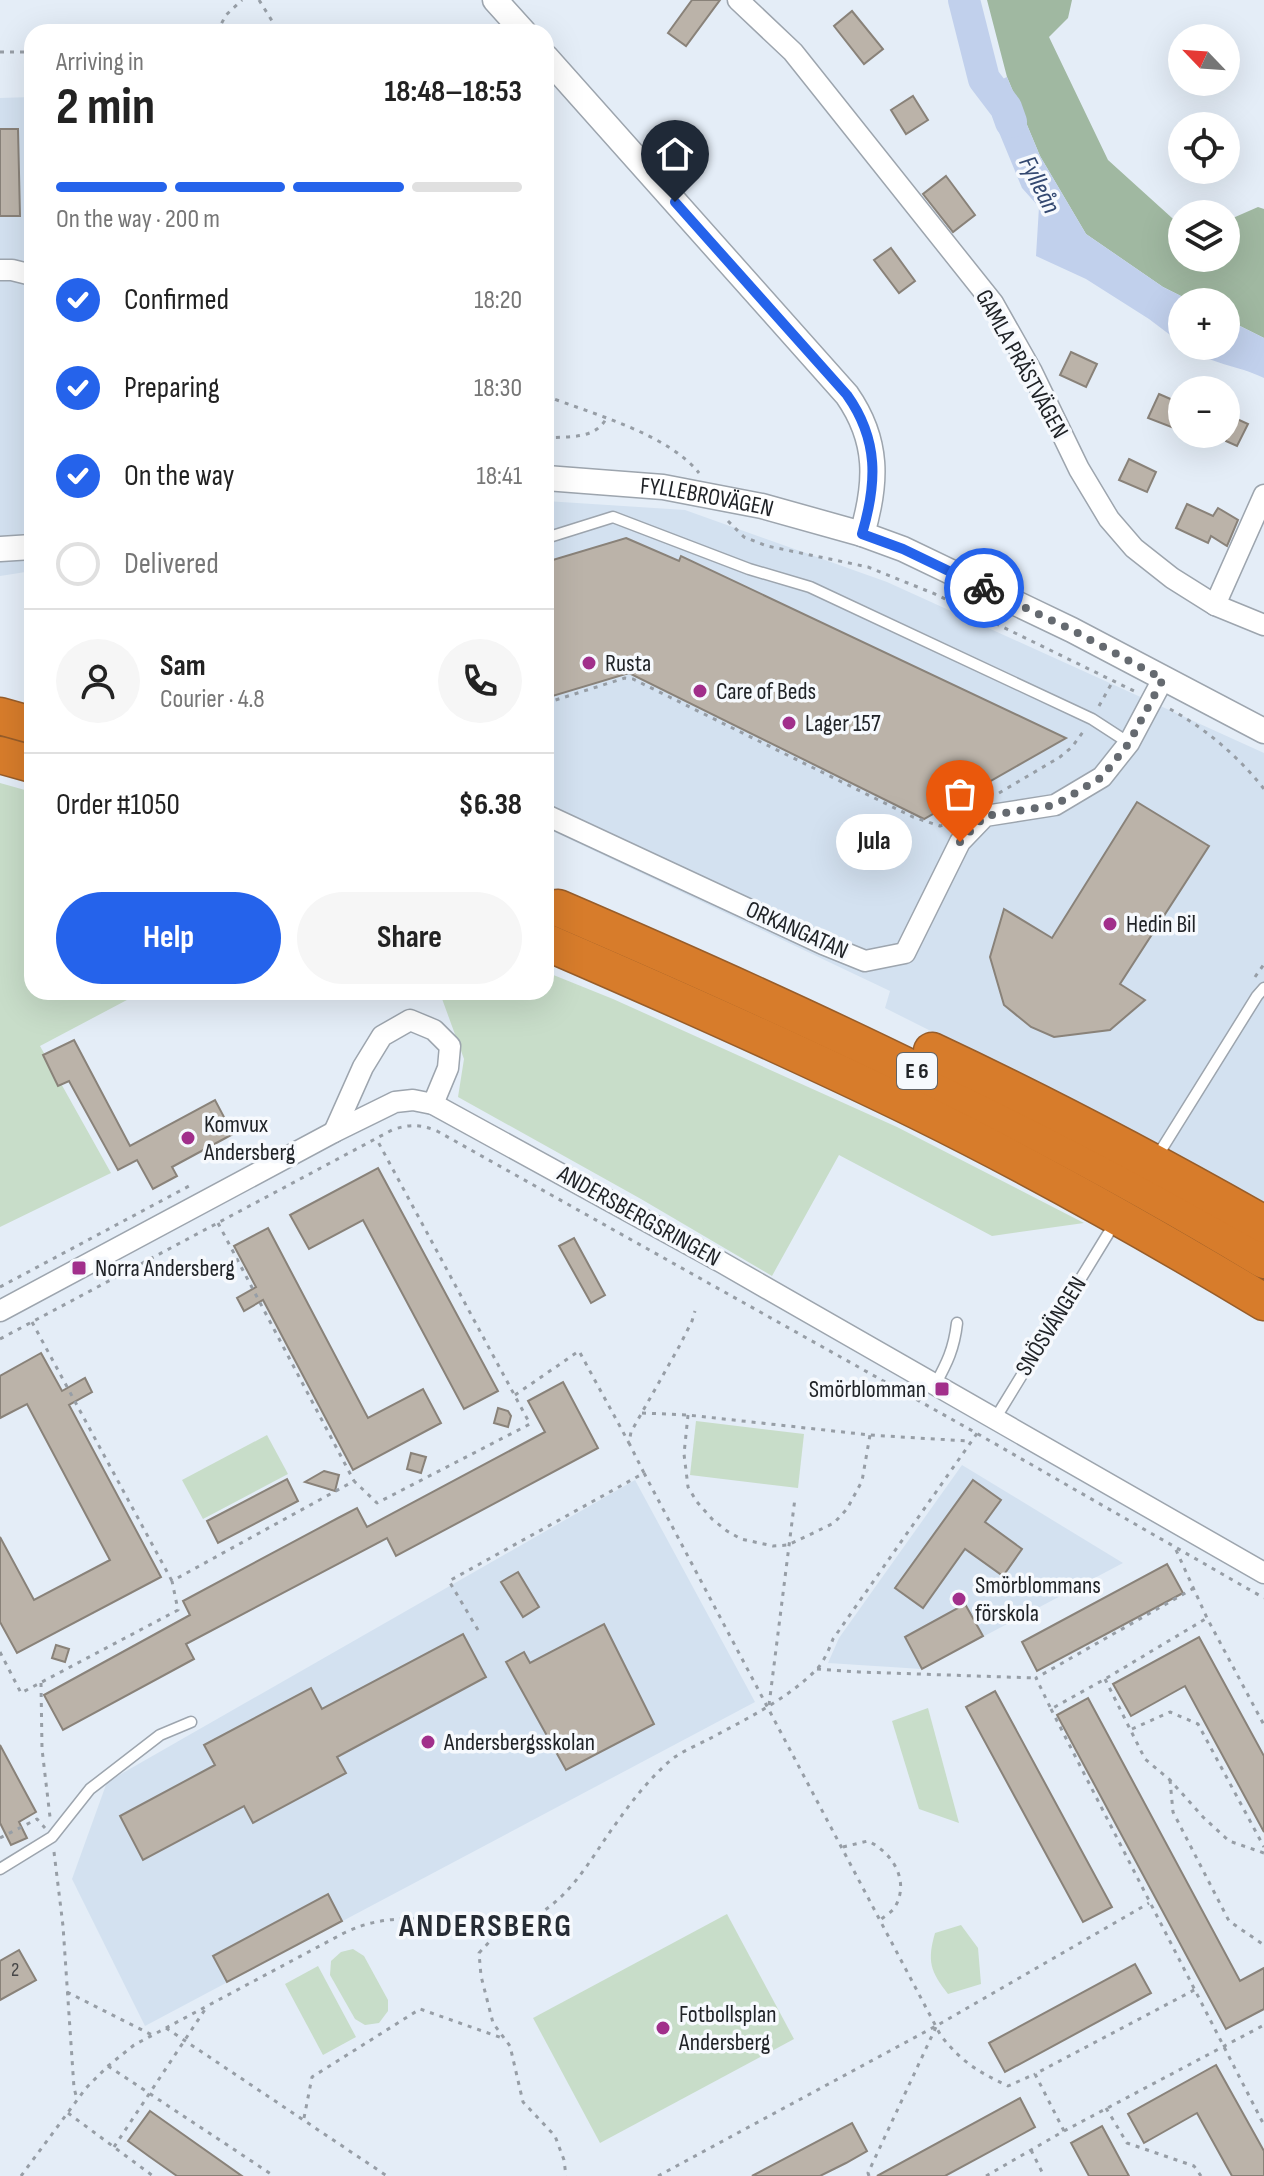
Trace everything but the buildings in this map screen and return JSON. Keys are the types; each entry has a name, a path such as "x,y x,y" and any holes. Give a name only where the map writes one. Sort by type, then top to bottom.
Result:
{"highway":[{"path":"0,716 24,723"},
{"path":"0,755 24,762"},
{"path":"554,906 797,993 919,1045 1046,1105 1264,1224"},
{"name":"E 6","path":"554,906 732,983 959,1091 1188,1214 1264,1260"},
{"name":"E 6","path":"554,945 720,1017 920,1112 1092,1203 1264,1302"}],"street":[{"path":"495,0 517,24"},
{"name":"GAMLA PRÄSTVÄGEN","path":"738,0 793,52 993,303 1032,372 1079,469 1109,519 1134,548 1172,578 1215,605 1264,625"},
{"path":"554,66 858,411 871,448 873,473 872,496 862,534"},
{"path":"0,270 24,273"},
{"name":"FYLLEBROVÄGEN","path":"554,479 663,487 762,506 862,534 903,549 1072,630 1158,690 1264,731"},
{"path":"1215,605 1264,495"},
{"path":"0,549 24,548"},
{"name":"ORKANGATAN","path":"554,819 865,961 905,953 960,842 985,816 1055,805 1102,777 1129,743 1158,690"},
{"path":"334,1132 363,1067 382,1036 410,1020 434,1030 450,1046 448,1068 433,1104"},
{"name":"ANDERSBERGSRINGEN","path":"0,1311 395,1102 413,1100 433,1104 707,1254 1264,1573"}],"lane":[{"path":"554,535 613,517 749,569 810,587 1092,719 1129,743"},
{"path":"1158,1155 1264,988"},
{"name":"SNÖSVÄNGEN","path":"990,1416 1108,1234"},
{"path":"935,1385 952,1351 957,1323"},
{"path":"0,1869 52,1837 90,1789 160,1735 191,1722"}],"path":[{"path":"221,24 242,0"},
{"path":"259,0 274,24"},
{"path":"0,52 24,52"},
{"path":"554,399 667,444 688,460 699,474"},
{"path":"554,437 589,435 606,419"},
{"path":"726,519 744,537 767,546 868,567 935,594 1113,681 1158,690 1185,718 1211,735 1237,759 1264,789"},
{"path":"554,700 625,678 633,679 913,817 940,826 954,822"},
{"path":"988,800 1072,747 1113,681"},
{"path":"0,1339 376,1138 404,1125 425,1126 978,1434 1264,1598"},
{"path":"218,1223 354,1481 377,1503 530,1424 376,1138"},
{"path":"629,1443 631,1432 680,1345 695,1311"},
{"path":"0,1652 21,1693 178,1610 172,1581 32,1322"},
{"path":"515,1395 579,1351 941,2036 955,2054 974,2069 1008,2086 1196,1989"},
{"path":"642,1413 967,1441 971,1444"},
{"path":"688,1415 684,1454 688,1487 697,1502 712,1519 741,1539 773,1546 788,1545 834,1523 847,1509 862,1481 870,1435"},
{"path":"21,2176 77,2099 108,2066 134,2045 364,1924 414,1919 486,1929 502,1928 542,1912 564,1896 636,1797 674,1758 768,1707 817,1669 833,1639 990,1416"},
{"path":"478,1630 449,1581 644,1473"},
{"path":"172,1581 354,1481"},
{"path":"768,1707 795,1498"},
{"path":"1176,1549 1176,1556 1264,1725"},
{"path":"817,1669 1036,1678 1194,1588"},
{"path":"1051,1709 1207,1618"},
{"path":"1036,1678 1264,2125"},
{"path":"1105,1679 1145,1759 1170,1780 1229,1841 1264,1853"},
{"path":"41,1683 42,1749 63,1926 77,2099"},
{"path":"1130,1730 1170,1712 1198,1724 1264,1847"},
{"path":"1170,1780 1173,1812 1229,1921 1264,1945"},
{"path":"0,1838 37,1819 52,1837"},
{"path":"841,1847 868,1841 883,1848 895,1865 902,1885 894,1909 880,1920"},
{"path":"658,2176 936,2026 1149,1903"},
{"path":"502,1928 479,1953 481,1976 493,2023 510,2046 523,2102 555,2136 566,2176"},
{"path":"66,1992 152,2035"},
{"path":"114,2147 208,2005"},
{"path":"304,2120 312,2077 420,2009 505,2039"},
{"path":"986,2176 1106,2108 1264,2025"},
{"path":"861,2176 868,2174 936,2026"},
{"path":"166,2028 387,2176"},
{"path":"108,2066 274,2176"},
{"path":"1035,2074 1064,2131"},
{"path":"1106,2108 1127,2143 1194,2166 1201,2176"},
{"path":"68,2113 153,2176"},
{"path":"1031,2150 1044,2176"}],"shaded area":[{"path":"24,97 24,572 0,576 0,98"},
{"path":"554,502 685,510 887,582 1264,753 1264,1208 1138,1135 885,1008 890,991 554,832"},
{"name":"Smörblommans förskola","path":"962,1465 1123,1563 922,1669 828,1663 839,1638"},
{"name":"Andersbergsskolan","path":"635,1480 755,1702 145,2026 72,1879 107,1782"}],"green space":[{"path":"987,0 1072,0 1068,18 1049,37 1108,160 1168,214 1168,272 1240,272 1240,215 1258,207 1264,209 1264,338 1240,326 1240,288 1168,290 1086,234 1040,156 1007,77"},
{"path":"0,783 24,790 24,1000 127,1000 40,1046 111,1173 0,1227"},
{"path":"554,975 897,1127 1084,1223 992,1236 839,1155 772,1276 458,1097 464,1059 442,1000 554,1000"},
{"path":"696,1421 804,1434 798,1488 690,1475"},
{"path":"267,1435 288,1474 203,1519 182,1480"},
{"path":"928,1708 959,1823 919,1809 892,1721"},
{"name":"Fotbollsplan Andersberg","path":"727,1914 794,2039 600,2143 533,2018"},
{"path":"961,1925 978,1948 981,1984 948,1994 932,1965 933,1943 935,1933"},
{"path":"353,1949 364,1956 388,2000 388,2011 379,2023 365,2025 355,2019 330,1975 331,1961 341,1952"},
{"path":"318,1966 356,2037 323,2055 285,1984"}],"water":[{"path":"1007,77 1040,156 1086,234 1168,290 1168,333 1086,279 1036,256 1039,207 1022,188 991,113 976,91"},
{"path":"1240,326 1264,338 1264,378 1212,360 1240,360"}],"waterway":[{"name":"Fylleån","path":"964,0 984,79 1006,108 1011,122"}],"way so far":[{"path":"960,842 985,816 1055,805 1102,777 1129,743 1163,679 1072,630 984,588"}],"place":[{"name":"Rusta","path":"589,663"},
{"name":"Care of Beds","path":"700,691"},
{"name":"Lager 157","path":"789,723"},
{"name":"Jula","path":"960,842"},
{"name":"Hedin Bil","path":"1110,924"},
{"name":"Komvux Andersberg","path":"188,1138"},
{"name":"Norra Andersberg","path":"79,1268"},
{"name":"Smörblomman","path":"942,1389"},
{"name":"Smörblommans förskola","path":"959,1599"},
{"name":"Andersbergsskolan","path":"428,1742"},
{"name":"Fotbollsplan Andersberg","path":"663,2028"}],"district":[{"name":"ANDERSBERG","path":"486,1926"}],"route":[{"path":"675,202 858,411 871,448 873,473 872,496 862,534 903,549 984,588"}]}
